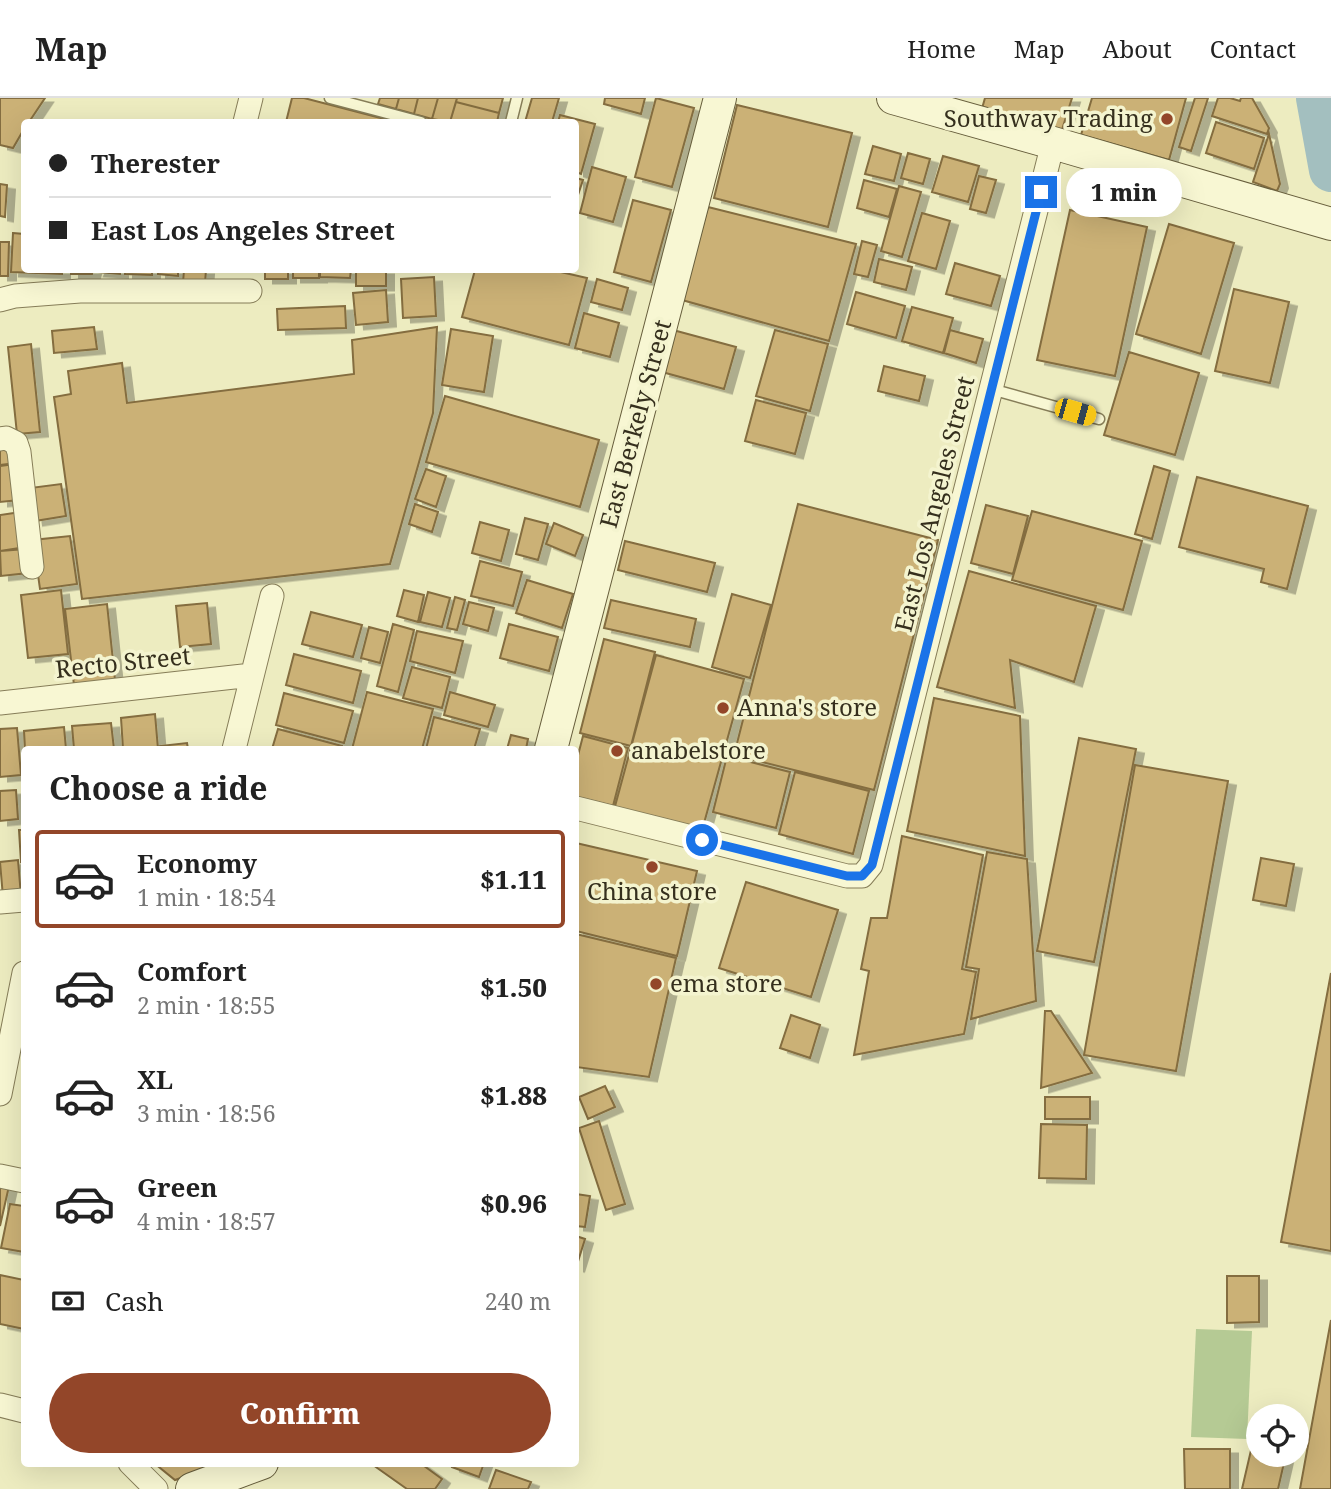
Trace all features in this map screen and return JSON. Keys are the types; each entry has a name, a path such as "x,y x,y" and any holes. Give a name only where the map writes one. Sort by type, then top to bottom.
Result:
{"street":[{"path":"246,119 251,98"},
{"name":"East Berkely Street","path":"552,746 720,98"},
{"path":"893,98 953,106 1053,143 1331,224"},
{"name":"East Los Angeles Street","path":"579,809 847,876 862,876 872,865 1053,143"},
{"path":"0,300 15,296 80,290 250,291"},
{"path":"0,439 6,438 16,443 32,567"},
{"path":"235,746 272,596"},
{"name":"Recto Street","path":"0,703 252,675"},
{"path":"0,902 21,900"},
{"path":"0,1094 21,988"},
{"path":"0,1176 21,1180"},
{"path":"0,1405 21,1410"},
{"path":"134,1467 156,1489"},
{"path":"192,1489 251,1467"}],"lane":[{"path":"330,98 410,119"},
{"path":"512,119 517,98"},
{"path":"991,389 1099,419"}],"green space":[{"path":"1196,1329 1252,1331 1246,1439 1191,1437"}],"building":[{"path":"0,98 45,98 31,119 21,119 21,134 13,148 0,145"},
{"path":"292,98 304,98 384,119 287,119"},
{"path":"380,98 399,98 396,109 378,104"},
{"path":"399,98 418,98 414,114 396,109"},
{"path":"418,98 438,98 432,119 414,114"},
{"path":"438,98 457,98 451,119 432,119"},
{"path":"457,98 503,98 499,113 456,102"},
{"path":"532,98 559,98 553,119 526,119"},
{"path":"605,98 645,98 641,114 604,104"},
{"path":"656,98 694,108 672,187 635,177"},
{"path":"985,98 1072,98 1060,136 981,112"},
{"path":"1092,98 1186,98 1169,160 1081,135"},
{"path":"1195,98 1208,98 1191,151 1179,147"},
{"path":"1218,98 1240,101 1241,98 1252,98 1269,128 1267,134 1212,116"},
{"path":"456,102 499,113 498,119 451,119"},
{"path":"737,105 852,133 828,227 714,198"},
{"path":"560,115 576,119 559,119"},
{"path":"579,120 595,124 581,174 579,173"},
{"path":"1216,122 1264,138 1254,169 1206,153"},
{"path":"1269,134 1280,184 1277,191 1253,182"},
{"path":"873,146 901,154 894,181 865,174"},
{"path":"908,153 930,159 923,184 901,178"},
{"path":"943,156 979,166 968,202 932,192"},
{"path":"592,167 626,177 613,222 580,213"},
{"path":"979,176 996,180 986,213 970,209"},
{"path":"864,180 897,189 889,217 857,208"},
{"path":"0,184 7,185 5,217 0,216"},
{"path":"899,186 921,192 902,257 881,251"},
{"path":"633,200 671,210 651,282 614,272"},
{"path":"708,207 856,244 829,341 682,300"},
{"path":"1070,210 1147,227 1115,376 1037,360"},
{"path":"922,213 950,221 936,269 908,261"},
{"path":"1169,224 1234,243 1201,354 1136,334"},
{"path":"13,233 21,234 21,272 11,272"},
{"path":"862,241 877,245 868,277 854,274"},
{"path":"0,242 9,242 8,276 0,276"},
{"path":"879,259 912,267 906,290 874,282"},
{"path":"955,263 1000,276 991,306 946,294"},
{"path":"152,273 152,275 125,274"},
{"path":"178,273 178,276 158,274"},
{"path":"184,273 206,273 205,283 183,282"},
{"path":"265,273 288,273 288,279 265,279"},
{"path":"293,273 319,273 319,278 293,278"},
{"path":"320,273 351,273 350,278 320,277"},
{"path":"356,273 386,273 386,286 356,286"},
{"path":"474,273 565,273 587,278 569,345 462,317"},
{"path":"434,277 436,316 403,318 401,279"},
{"path":"597,279 628,288 622,310 591,302"},
{"path":"1234,289 1289,302 1270,383 1215,371"},
{"path":"386,290 388,322 356,325 353,293"},
{"path":"856,292 905,306 896,338 847,324"},
{"path":"345,306 346,328 278,330 277,309"},
{"path":"912,307 953,318 943,353 902,341"},
{"path":"584,313 619,323 610,357 575,348"},
{"path":"94,327 97,349 54,353 52,331"},
{"path":"437,327 433,413 390,564 82,599 54,397 71,394 68,371 122,363 127,403 354,374 352,340"},
{"path":"451,329 493,336 484,392 442,385"},
{"path":"673,330 736,347 724,389 662,372"},
{"path":"775,330 828,344 810,411 756,396"},
{"path":"950,330 983,339 976,363 944,353"},
{"path":"31,344 40,432 17,434 8,347"},
{"path":"1129,352 1199,373 1175,455 1104,435"},
{"path":"884,366 925,376 919,401 878,391"},
{"path":"445,396 599,440 580,507 426,462"},
{"path":"756,400 806,413 795,454 745,441"},
{"path":"15,446 16,463 0,465 0,447"},
{"path":"15,464 19,500 0,502 0,466"},
{"path":"1154,466 1170,471 1152,539 1135,534"},
{"path":"426,469 446,476 436,507 415,499"},
{"path":"1197,477 1308,506 1287,589 1261,582 1264,569 1179,547"},
{"path":"61,484 66,516 35,521 30,488"},
{"path":"415,504 438,512 432,532 409,524"},
{"path":"798,504 938,540 874,790 734,755"},
{"path":"986,505 1028,516 1013,574 971,563"},
{"path":"1032,511 1142,541 1123,610 1012,580"},
{"path":"21,512 26,547 0,551 0,515"},
{"path":"525,518 548,524 538,560 516,554"},
{"path":"480,522 509,530 501,561 472,553"},
{"path":"554,523 583,535 575,556 546,544"},
{"path":"70,536 77,584 40,589 33,540"},
{"path":"625,541 715,563 707,592 618,570"},
{"path":"26,549 28,573 1,576 0,551"},
{"path":"480,561 522,572 513,606 471,596"},
{"path":"969,571 1096,606 1074,682 1010,660 1015,708 937,687"},
{"path":"527,580 573,594 562,628 516,613"},
{"path":"61,590 68,654 28,658 21,595"},
{"path":"404,590 424,595 418,622 397,616"},
{"path":"428,592 450,598 442,627 420,622"},
{"path":"732,594 771,605 750,678 712,667"},
{"path":"455,597 465,600 457,630 447,628"},
{"path":"611,600 696,619 690,647 604,628"},
{"path":"469,602 494,608 488,631 463,624"},
{"path":"207,603 211,644 180,647 176,606"},
{"path":"107,604 115,680 74,685 65,609"},
{"path":"311,612 362,625 353,657 302,644"},
{"path":"393,624 414,630 398,692 377,686"},
{"path":"509,624 558,637 549,671 500,658"},
{"path":"369,627 388,632 380,663 361,658"},
{"path":"417,631 463,641 455,673 410,661"},
{"path":"604,639 655,652 631,746 580,733"},
{"path":"294,654 361,671 353,703 286,685"},
{"path":"656,655 744,679 701,834 614,810"},
{"path":"412,667 450,677 442,708 403,698"},
{"path":"367,692 433,709 423,746 353,746"},
{"path":"450,692 495,705 488,727 444,715"},
{"path":"284,693 353,711 344,743 276,725"},
{"path":"934,698 1020,716 1025,856 907,831"},
{"path":"155,714 158,746 123,746 121,718"},
{"path":"434,717 480,729 475,746 427,746"},
{"path":"111,723 114,746 74,746 72,726"},
{"path":"64,727 66,746 25,746 24,731"},
{"path":"17,728 21,775 0,777 0,729"},
{"path":"278,729 342,746 273,746"},
{"path":"511,735 528,739 527,746 508,746"},
{"path":"583,736 628,748 613,806 579,798 579,751"},
{"path":"1079,738 1136,749 1094,962 1037,951"},
{"path":"187,743 188,746 160,746"},
{"path":"727,756 790,772 776,828 713,812"},
{"path":"1135,765 1228,781 1176,1071 1084,1055"},
{"path":"795,772 869,791 853,854 779,834"},
{"path":"16,790 18,819 0,821 0,791"},
{"path":"19,830 21,830 21,862"},
{"path":"902,836 983,855 962,969 976,972 964,1034 854,1055 869,971 861,969 871,918 887,918"},
{"path":"579,844 697,871 677,956 579,932"},
{"path":"987,852 1027,859 1036,1001 971,1019 979,969 966,967"},
{"path":"1261,858 1294,864 1286,906 1253,900"},
{"path":"18,860 21,896 3,897 0,862"},
{"path":"746,882 838,910 811,997 719,968"},
{"path":"579,935 676,958 649,1077 579,1067"},
{"path":"1331,973 1331,1251 1281,1242"},
{"path":"1045,1011 1051,1011 1092,1073 1041,1088"},
{"path":"791,1015 820,1025 810,1058 780,1048"},
{"path":"605,1086 615,1107 588,1119 579,1097"},
{"path":"1045,1097 1090,1097 1090,1119 1045,1119"},
{"path":"599,1121 625,1204 606,1210 579,1128"},
{"path":"1041,1124 1087,1125 1086,1179 1039,1178"},
{"path":"0,1184 9,1186 0,1226"},
{"path":"579,1194 590,1196 585,1227 579,1226"},
{"path":"10,1204 21,1206 21,1251 1,1248"},
{"path":"579,1237 585,1239 579,1258"},
{"path":"0,1275 21,1279 21,1328 0,1324"},
{"path":"1227,1276 1259,1276 1259,1322 1227,1323"},
{"path":"1331,1320 1331,1489 1300,1489 1304,1467 1309,1467 1309,1440"},
{"path":"1184,1449 1230,1449 1230,1489 1185,1489"},
{"path":"159,1467 211,1467 175,1480"},
{"path":"376,1467 426,1467 442,1479 435,1489 407,1489"},
{"path":"452,1467 483,1467 479,1477"},
{"path":"1247,1467 1283,1467 1278,1489 1242,1489"},
{"path":"496,1470 531,1482 528,1489 489,1489"}],"waterway":[{"path":"1318,98 1331,170"}],"place":[{"name":"Southway Trading","path":"1167,119"},
{"name":"Anna's store","path":"723,708"},
{"name":"anabelstore","path":"617,751"},
{"name":"China store","path":"652,867"},
{"name":"ema store","path":"656,984"}],"route":[{"path":"702,840 847,876 862,876 872,865 1041,192"}]}
